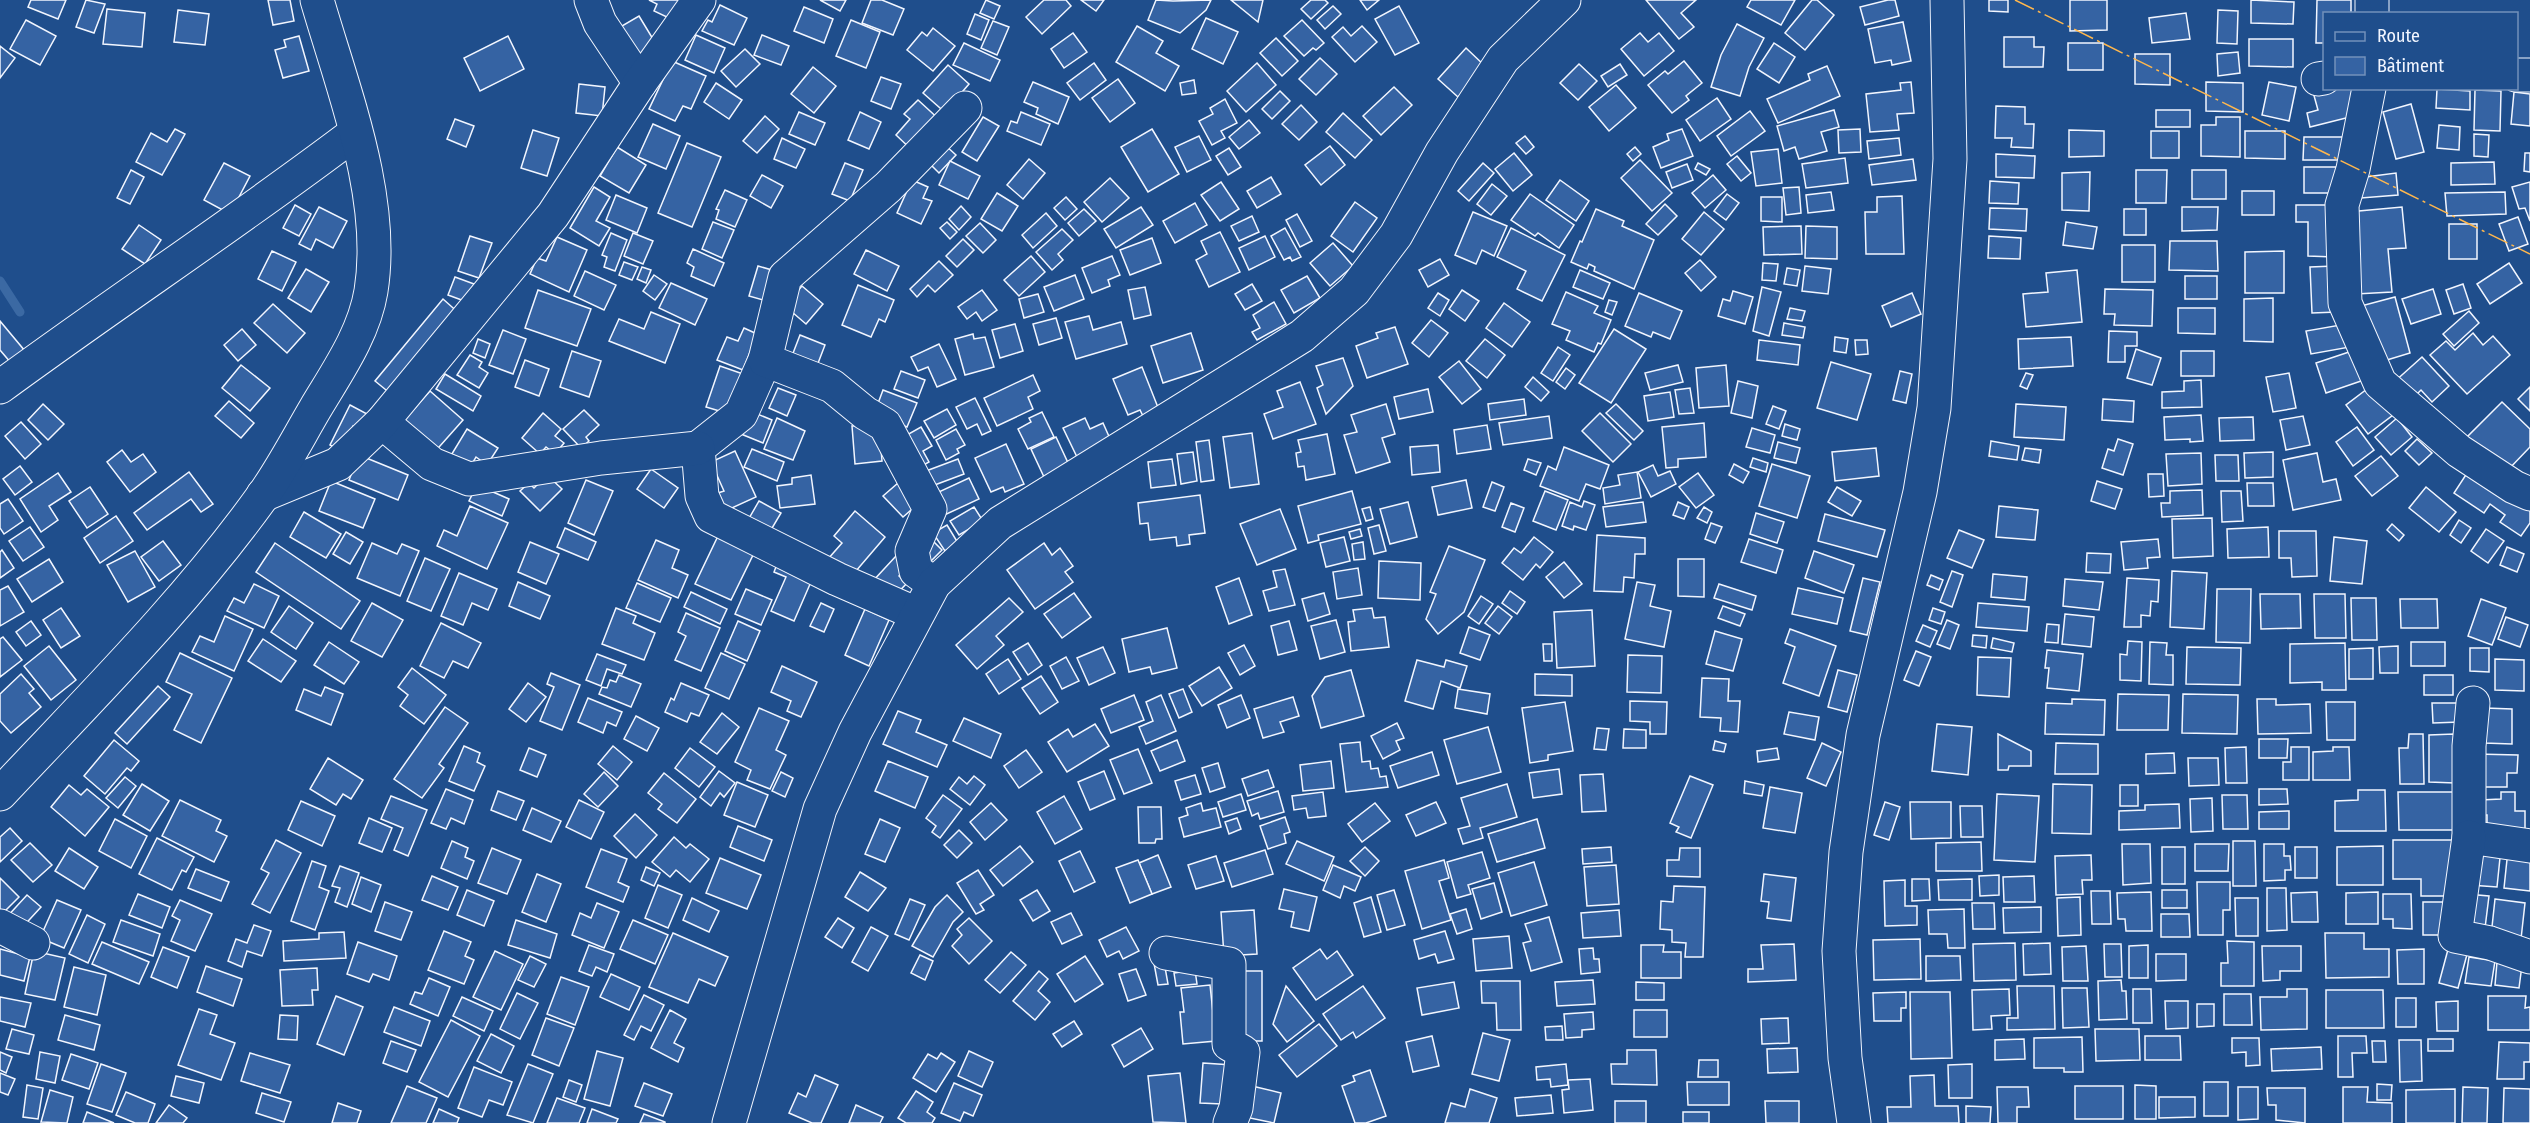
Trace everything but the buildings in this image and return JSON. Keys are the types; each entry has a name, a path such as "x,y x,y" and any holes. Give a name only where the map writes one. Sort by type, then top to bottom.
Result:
{"street":[{"path":"0,794 132,653 200,575 263,495 361,329 371,291 374,244 370,202 355,133 316,0"},
{"path":"591,0 600,23 639,83"},
{"path":"263,495 338,464 382,422 553,215 639,83 699,0"},
{"path":"729,1123 820,809 855,732 934,584 1000,523 1302,336 1354,291 1396,235 1442,152 1503,59 1564,0"},
{"path":"1854,1123 1845,1058 1839,951 1846,852 1863,735 1920,492 1934,408 1950,159 1947,0"},
{"path":"2369,90 2354,169 2342,205 2345,303 2380,383 2459,451 2514,487 2530,494"},
{"path":"382,422 432,464 469,479 601,458 698,448 741,414 765,360 785,277 888,187 965,108"},
{"path":"0,387 72,334 266,200 355,133"},
{"path":"765,360 832,386 865,413 885,425 930,509 912,551 916,570 934,584"},
{"path":"698,448 702,496 711,516 837,579 917,614"},
{"path":"2473,703 2469,746 2469,837 2455,936 2530,957"},
{"path":"2469,837 2530,846"},
{"path":"0,926 33,943"},
{"path":"1166,952 1229,964 1229,1044 1243,1052 1236,1108 1230,1123"}],"waterway":[{"path":"0,281 20,312"}],"power":[{"path":"2015,0 2530,254"}]}
